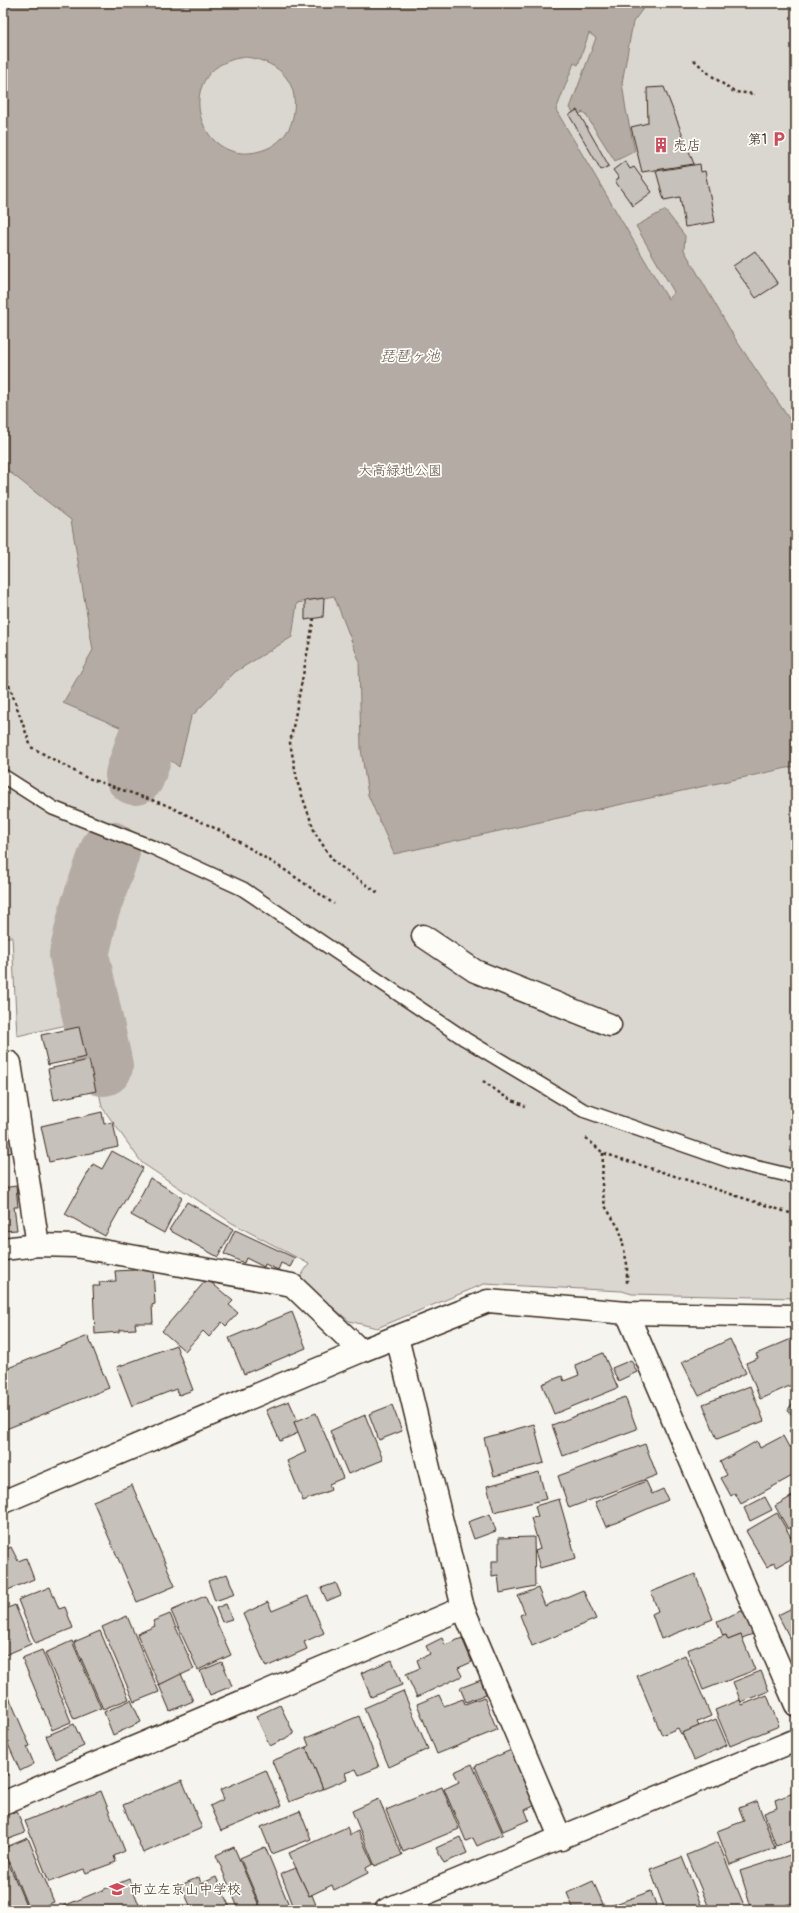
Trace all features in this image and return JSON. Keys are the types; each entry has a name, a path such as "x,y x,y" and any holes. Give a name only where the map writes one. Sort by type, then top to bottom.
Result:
{"street":[{"path":"423,936 475,971 610,1024"},
{"path":"3,1064 10,1063 38,1245"},
{"path":"3,1249 38,1245 75,1246 292,1285 361,1351"},
{"path":"3,1502 361,1351 488,1301 627,1313 796,1316"},
{"path":"627,1313 796,1705"},
{"path":"397,1337 464,1608 561,1839"},
{"path":"3,1803 464,1608"},
{"path":"386,1910 561,1839 796,1740"}],"lane":[{"path":"3,776 53,808 154,848 243,889 465,1039 583,1110 733,1162 796,1177"}],"path":[{"path":"694,60 708,74 734,92 755,94"},
{"path":"314,618 290,743 298,784 315,833 334,862 378,893"},
{"path":"3,668 31,747 85,777 166,805 225,833 288,872 334,904"},
{"path":"603,1153 602,1188 605,1206 620,1230 627,1264 627,1313"}],"green space":[{"name":"大高緑地公園","path":"3,3 796,3 796,1298 632,1294 622,1291 484,1284 377,1328 349,1321 299,1279 309,1264 232,1223 142,1163 102,1107 85,1021 17,1036 12,937 3,937"}],"water":[{"name":"琵琶ヶ池","path":"10,3 647,3 633,22 622,83 635,151 615,161 584,112 575,115 570,108 596,38 589,33 578,65 574,63 556,110 668,299 674,292 636,226 665,210 685,236 684,250 736,340 796,429 796,766 394,854 368,795 361,749 359,660 334,596 297,603 292,637 235,672 191,717 179,767 141,736 63,703 93,650 71,520 3,467 3,9","holes":["246,57 258,60 279,70 286,77 294,96 294,108 292,121 282,138 274,145 266,149 244,153 225,148 211,137 202,121 199,103 202,85 213,70 237,58"]}],"building":[{"name":"売店","path":"664,87 694,164 642,172 631,127 648,123 647,88"},
{"path":"577,110 609,166 601,170 569,115"},
{"path":"625,161 630,169 634,167 652,192 633,206 615,181 619,178 613,170"},
{"name":"売店","path":"700,164 701,172 705,171 715,222 685,227 680,197 664,200 656,171"},
{"path":"755,251 778,284 756,298 733,266"},
{"path":"324,598 323,617 305,620 305,601"},
{"path":"79,1027 86,1057 48,1065 41,1035"},
{"path":"89,1060 96,1091 54,1100 48,1069"},
{"path":"3,1094 5,1094 13,1152 3,1154"},
{"path":"102,1112 104,1124 113,1122 118,1147 49,1162 41,1126"},
{"path":"112,1151 143,1168 105,1236 65,1214 93,1164 102,1169"},
{"path":"150,1178 182,1197 164,1233 131,1215"},
{"path":"16,1186 18,1207 14,1207 17,1230 3,1231 3,1188"},
{"path":"187,1202 233,1229 218,1257 169,1230"},
{"path":"235,1230 295,1258 290,1267 281,1263 278,1270 265,1264 264,1267 246,1258 244,1263 224,1254"},
{"path":"153,1269 155,1304 152,1305 153,1323 135,1323 136,1329 95,1334 93,1286 100,1286 99,1282 116,1281 115,1271"},
{"path":"207,1279 233,1301 229,1305 238,1313 226,1326 222,1322 209,1337 203,1331 185,1351 162,1331"},
{"path":"292,1312 306,1348 244,1374 229,1338"},
{"path":"88,1336 109,1388 6,1429 3,1421 3,1370"},
{"path":"796,1337 796,1374 791,1377 794,1384 760,1399 746,1363 758,1358 756,1354"},
{"path":"730,1339 746,1373 699,1396 682,1362"},
{"path":"176,1345 193,1390 179,1395 176,1389 132,1406 117,1367"},
{"path":"603,1353 618,1388 554,1414 542,1384 562,1376 564,1381 579,1375 575,1365"},
{"path":"631,1360 637,1372 618,1381 612,1368"},
{"path":"750,1386 764,1421 717,1439 703,1404"},
{"path":"625,1397 637,1429 563,1456 552,1425"},
{"path":"796,1398 796,1417 787,1411"},
{"path":"289,1401 298,1421 294,1422 298,1433 280,1441 266,1410"},
{"path":"392,1405 402,1431 379,1440 369,1414"},
{"path":"316,1413 343,1478 329,1484 331,1490 303,1501 287,1461 306,1452 294,1422"},
{"path":"365,1415 383,1460 348,1474 330,1431"},
{"path":"796,1420 796,1436 789,1431"},
{"path":"534,1424 544,1463 494,1476 484,1438"},
{"path":"783,1436 789,1447 796,1443 796,1474 741,1504 735,1493 731,1496 721,1478 727,1475 720,1462 757,1441 760,1448"},
{"path":"645,1444 657,1475 569,1508 558,1476"},
{"path":"539,1472 546,1499 494,1512 487,1486"},
{"path":"646,1481 652,1494 663,1489 668,1500 606,1527 595,1502"},
{"path":"132,1485 175,1586 137,1602 93,1501"},
{"path":"796,1494 796,1525 788,1529 775,1506"},
{"path":"765,1497 772,1510 750,1521 744,1508"},
{"path":"559,1499 576,1558 540,1568 535,1551 540,1549 531,1518 538,1517 535,1506"},
{"path":"777,1513 796,1546 796,1556 777,1567 774,1562 767,1567 746,1531"},
{"path":"490,1514 496,1531 474,1539 468,1522"},
{"path":"534,1537 535,1586 500,1593 498,1575 492,1576 492,1561 499,1561 499,1538"},
{"path":"11,1547 18,1561 26,1558 34,1579 3,1592 3,1551"},
{"path":"227,1574 235,1594 215,1601 208,1581"},
{"path":"695,1574 713,1619 661,1639 652,1614 658,1611 651,1592"},
{"path":"336,1583 341,1595 327,1601 321,1588"},
{"path":"50,1587 59,1609 65,1607 73,1628 35,1643 18,1600"},
{"path":"538,1588 545,1606 583,1590 596,1619 532,1646 520,1615 525,1613 518,1596"},
{"path":"205,1596 231,1655 198,1670 171,1611"},
{"path":"308,1596 324,1633 304,1642 307,1649 266,1667 243,1614 268,1602 272,1611"},
{"path":"226,1604 232,1619 222,1622 216,1608"},
{"path":"15,1605 31,1644 3,1656 3,1610"},
{"path":"796,1606 796,1650 778,1615"},
{"path":"744,1610 753,1634 742,1638 741,1635 728,1640 726,1635 723,1636 717,1621"},
{"path":"170,1614 194,1669 159,1685 137,1634 155,1626 153,1621"},
{"path":"127,1616 159,1692 134,1702 102,1627"},
{"path":"100,1631 129,1699 103,1709 74,1642"},
{"path":"726,1635 728,1640 741,1635 755,1670 703,1690 687,1650"},
{"path":"442,1638 445,1645 462,1638 472,1662 458,1668 462,1676 417,1697 406,1674 420,1668 417,1660 430,1654 426,1646"},
{"path":"72,1641 101,1708 74,1719 45,1653"},
{"path":"42,1650 71,1722 52,1730 22,1658"},
{"path":"685,1655 711,1716 697,1722 699,1726 681,1734 678,1728 662,1735 637,1676"},
{"path":"392,1660 402,1685 371,1697 361,1673"},
{"path":"222,1662 232,1686 210,1695 200,1671"},
{"path":"761,1671 769,1691 741,1702 733,1682"},
{"path":"181,1674 193,1701 170,1711 159,1685"},
{"path":"481,1680 486,1694 466,1702 460,1688"},
{"path":"403,1691 428,1749 389,1767 364,1708"},
{"path":"439,1695 444,1706 463,1699 465,1704 484,1697 497,1730 437,1754 417,1704"},
{"path":"767,1695 779,1726 730,1746 715,1710 740,1700 742,1705"},
{"path":"9,1697 30,1746 27,1747 34,1764 20,1771 3,1733 3,1700"},
{"path":"131,1700 141,1722 113,1735 104,1712"},
{"path":"280,1705 294,1734 270,1746 256,1716"},
{"path":"359,1716 379,1767 359,1775 356,1769 345,1773 347,1779 323,1789 306,1747 309,1746 306,1738"},
{"path":"716,1719 727,1745 694,1760 682,1733"},
{"path":"74,1724 84,1746 56,1759 46,1736"},
{"path":"3,1743 8,1755 3,1757"},
{"path":"306,1747 323,1789 289,1802 272,1761"},
{"path":"511,1750 536,1805 525,1810 529,1820 503,1831 475,1766"},
{"path":"3,1763 8,1775 3,1777"},
{"path":"472,1764 503,1834 477,1846 473,1838 466,1841 444,1789 459,1782 454,1772"},
{"path":"266,1770 281,1806 221,1831 210,1806 224,1799 220,1790"},
{"path":"182,1780 202,1828 143,1853 123,1805"},
{"path":"442,1787 459,1829 403,1852 386,1810"},
{"path":"101,1791 125,1851 114,1856 116,1862 86,1873 84,1869 49,1882 25,1821"},
{"path":"796,1792 796,1839 776,1846 764,1813 777,1808 775,1800"},
{"path":"379,1799 402,1855 375,1866 352,1811"},
{"path":"757,1801 775,1848 730,1865 717,1831 744,1821 739,1808"},
{"path":"17,1811 25,1833 3,1841 3,1817"},
{"path":"300,1811 311,1839 272,1854 261,1827"},
{"path":"347,1827 350,1835 358,1831 373,1864 366,1868 368,1873 334,1890 332,1885 309,1896 289,1853"},
{"path":"460,1837 467,1853 444,1863 436,1848"},
{"path":"28,1838 54,1902 34,1910 29,1910 4,1848"},
{"path":"718,1842 746,1910 710,1910 687,1855"},
{"path":"234,1847 261,1910 239,1910 216,1855"},
{"path":"265,1847 291,1910 262,1910 240,1858"},
{"path":"3,1850 28,1910 3,1910"},
{"path":"796,1853 796,1902 770,1910 752,1910 740,1871"},
{"path":"682,1857 703,1910 665,1910 650,1869"},
{"path":"296,1868 309,1896 312,1895 318,1910 295,1910 281,1874"},
{"path":"199,1877 201,1884 216,1877 231,1910 192,1910 181,1885"},
{"path":"129,1879 141,1910 54,1910"},
{"path":"593,1881 603,1904 587,1910 574,1910 567,1893"},
{"path":"651,1891 658,1910 599,1910"}],"waterway":[{"path":"135,775 147,740"},
{"path":"103,1066 79,955 89,911 110,851"}],"place":[{"name":"第1","path":"779,139"},
{"name":"売店","path":"661,145"},
{"name":"市立左京山中学校","path":"117,1889"}]}
